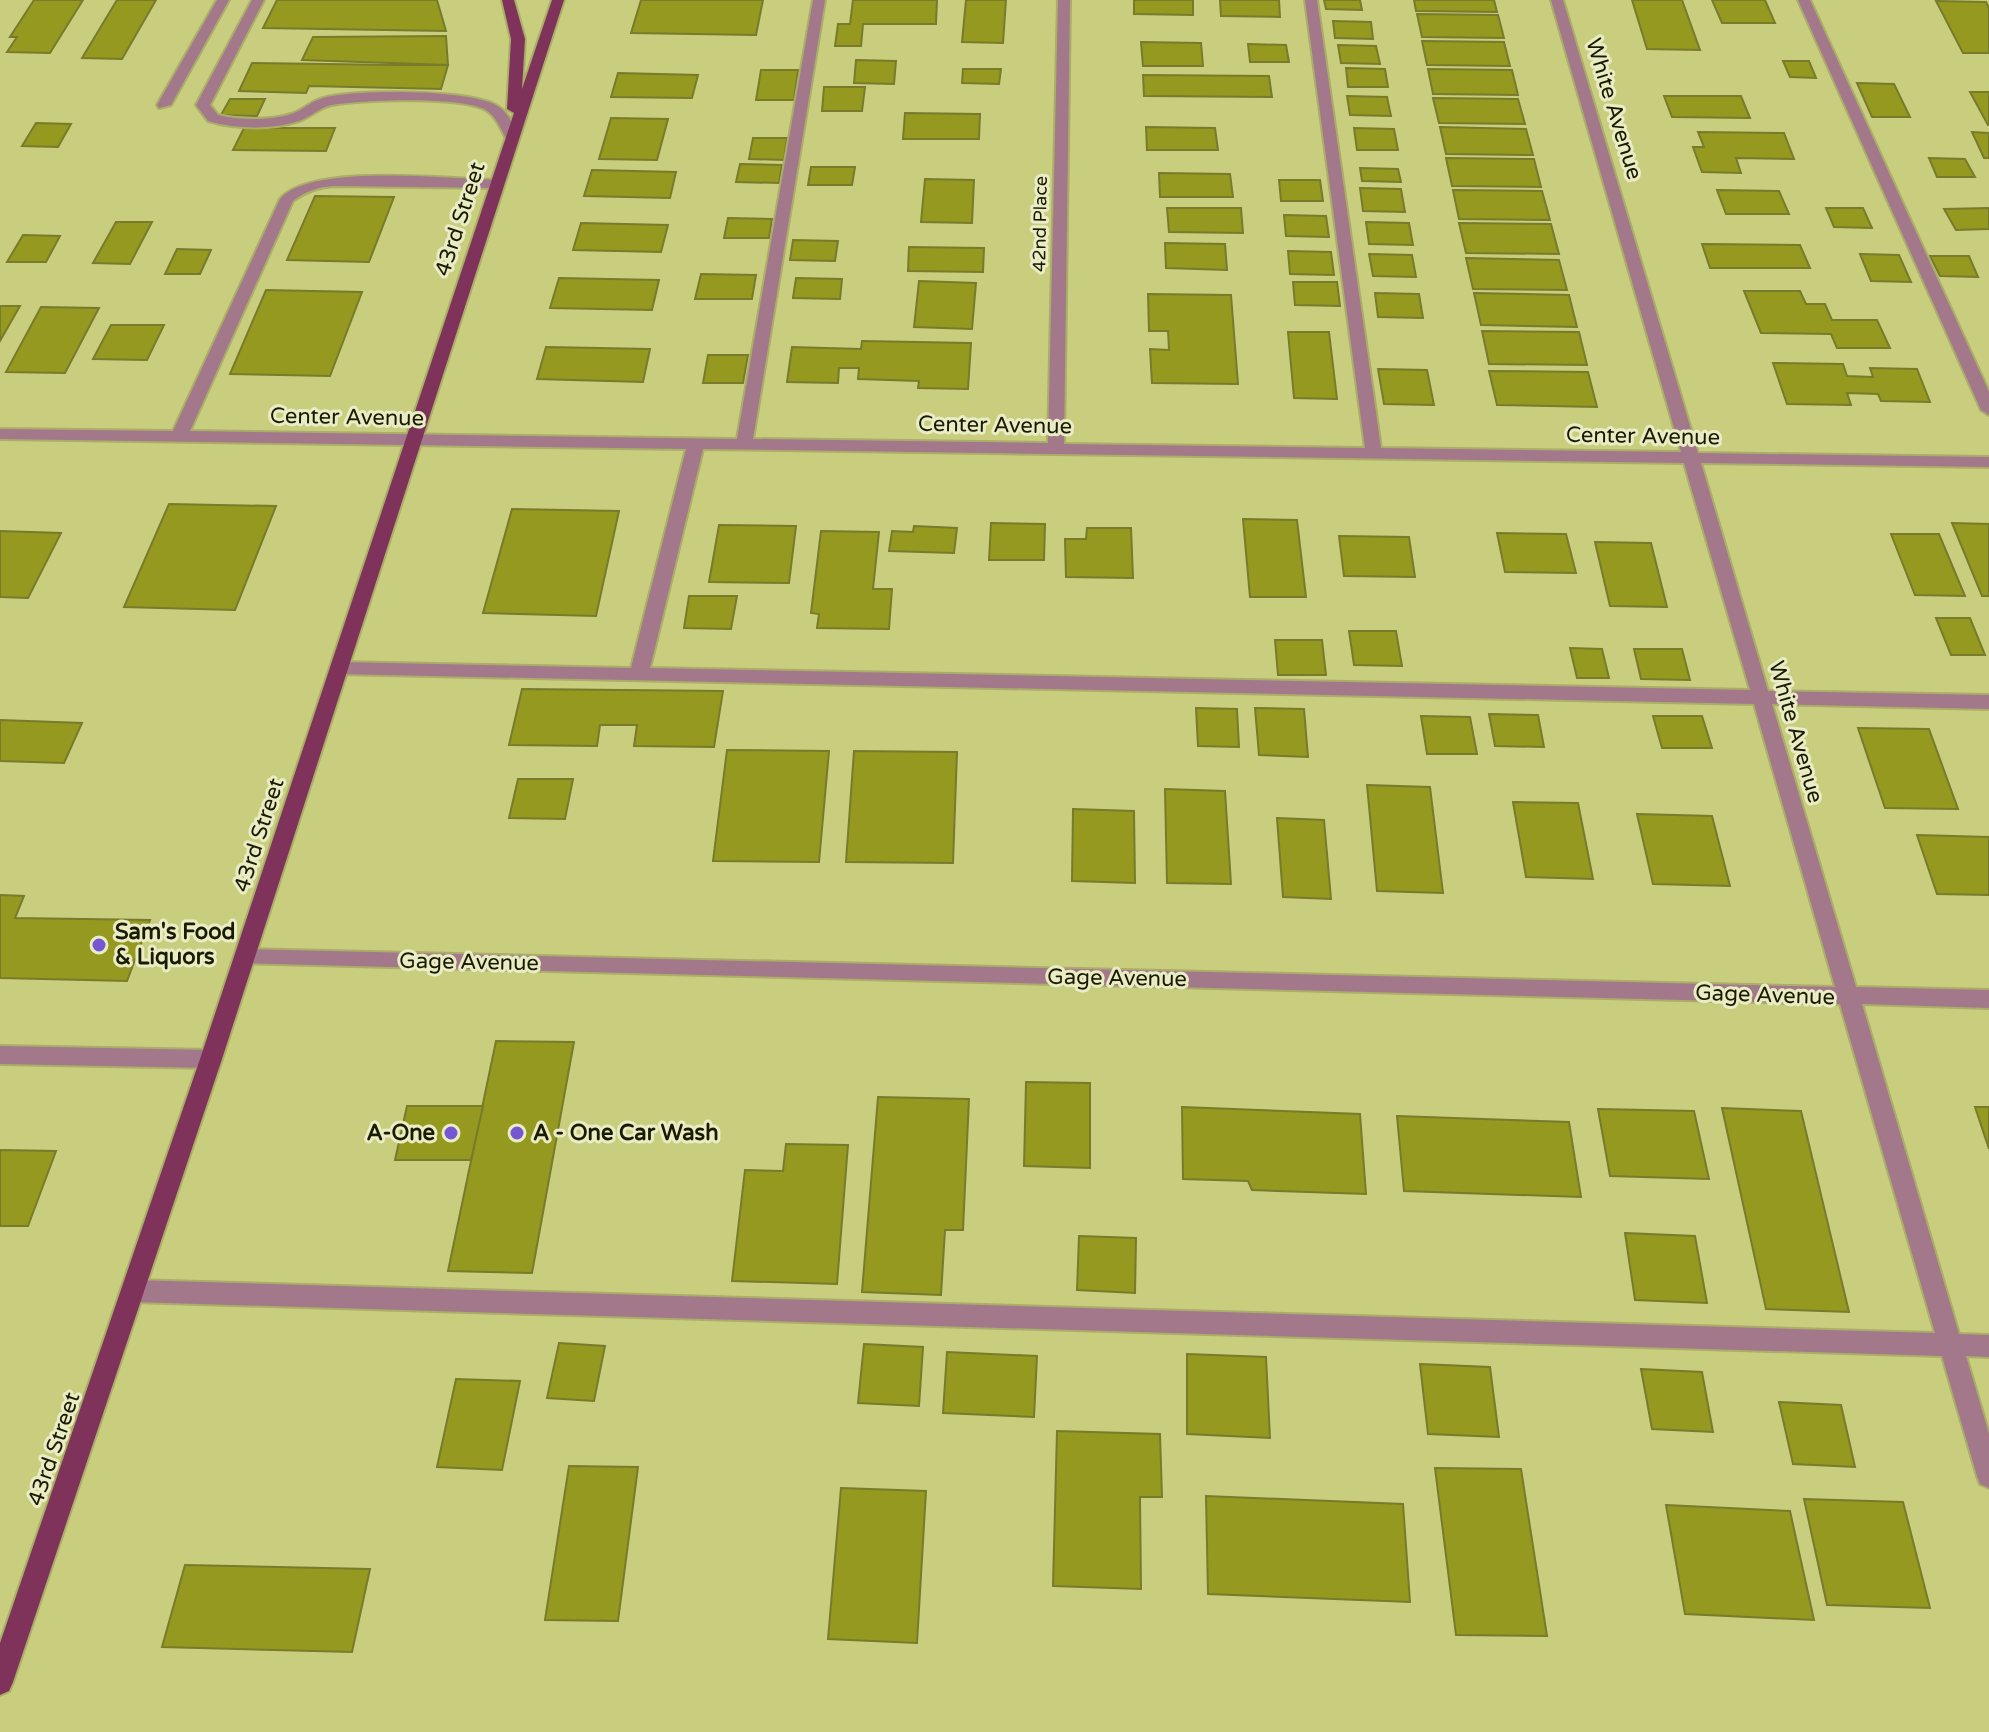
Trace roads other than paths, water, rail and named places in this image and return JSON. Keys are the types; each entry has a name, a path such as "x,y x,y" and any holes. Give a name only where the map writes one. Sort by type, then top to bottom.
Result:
{"main road":[{"path":"508,0 518,39 512,137"},
{"path":"512,137 558,0"},
{"name":"43rd Street","path":"0,1682 245,957 512,137"}],"street":[{"path":"164,105 223,0"},
{"path":"258,0 203,105 206,114 216,120 281,121 299,117 312,106 327,101 452,100 488,106 501,115 512,137"},
{"path":"744,444 819,0"},
{"name":"42nd Place","path":"1056,448 1064,0"},
{"path":"1311,0 1374,454"},
{"name":"White Avenue","path":"1557,0 1989,1476"},
{"path":"1804,0 1989,410"},
{"path":"179,437 287,199 299,188 330,181 497,184"},
{"name":"Center Avenue","path":"0,434 1989,462"},
{"path":"639,674 696,444"},
{"path":"339,668 1989,702"},
{"name":"Gage Avenue","path":"245,957 1989,999"},
{"path":"0,1055 211,1059"},
{"path":"133,1291 1989,1346"}],"place":[{"name":"Sam's Food & Liquors","path":"99,945"},
{"name":"A-One","path":"451,1133"},
{"name":"A - One Car Wash","path":"517,1133"}]}
